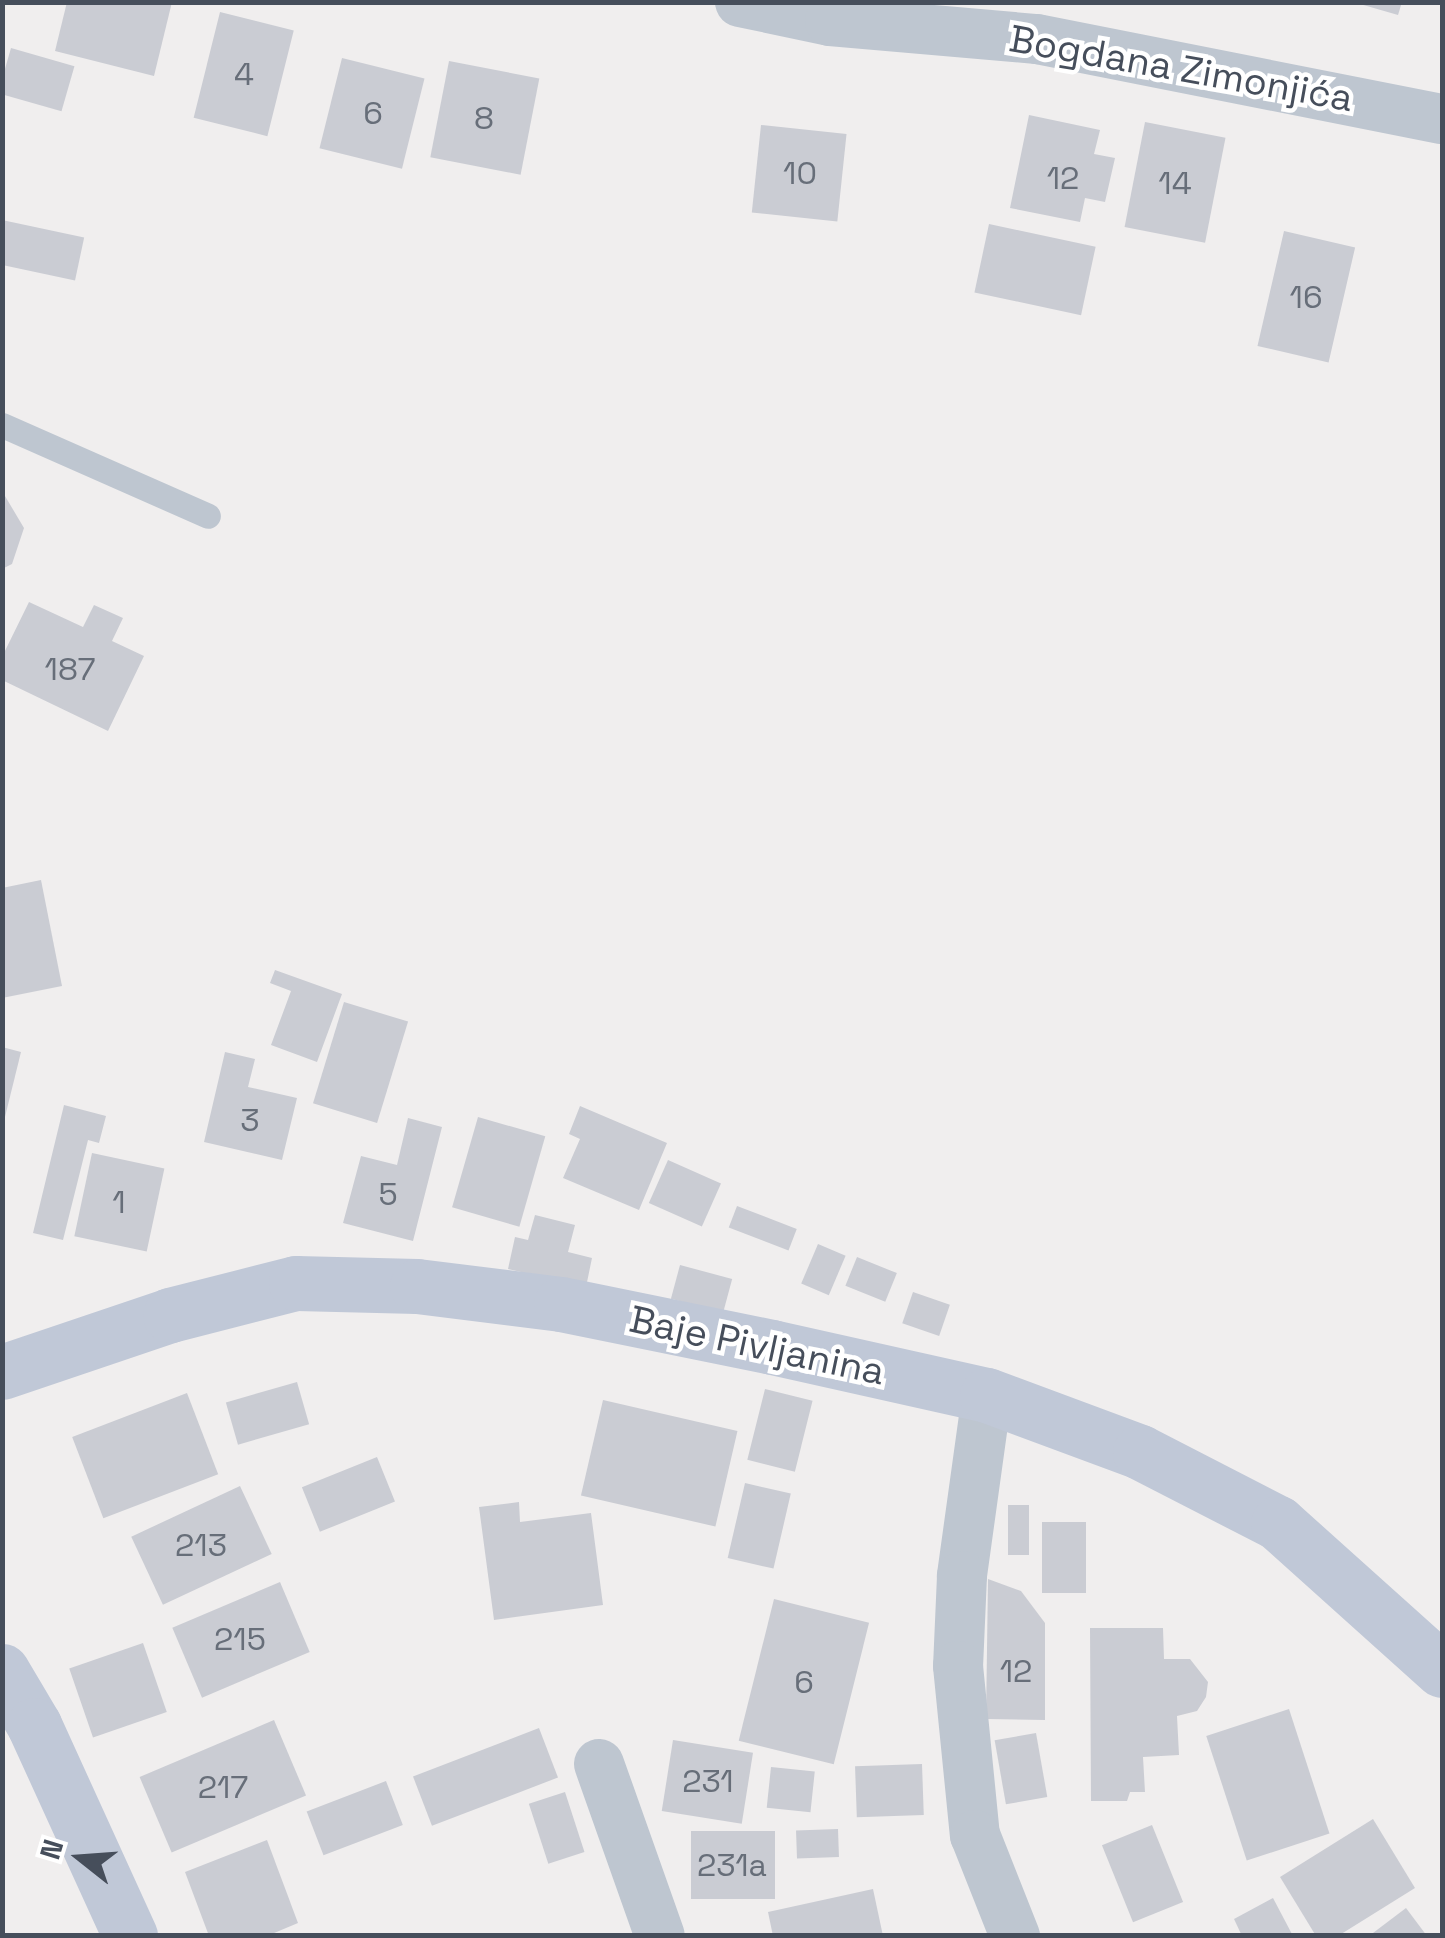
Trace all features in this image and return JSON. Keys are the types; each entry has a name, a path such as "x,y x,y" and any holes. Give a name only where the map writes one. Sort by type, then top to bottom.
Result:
{"street":[{"name":"Bogdana Zimonjića","path":"740,2 830,21 1037,39 1442,119"},
{"name":"Baje Pivljanina","path":"2,1372 170,1315 296,1283 400,1285 561,1304 986,1395 1140,1452 1278,1523 1442,1670"},
{"path":"986,1395 962,1576 958,1666 974,1835 1016,1936"},
{"path":"2,1671 34,1725 130,1936"},
{"path":"599,1764 660,1936"}],"lane":[{"path":"2,425 208,516"}],"building":[{"path":"67,2 172,2 154,76 55,51"},
{"path":"1353,2 1402,2 1398,15"},
{"path":"220,12 294,30 267,136 194,118"},
{"path":"11,48 74,66 61,111 2,94"},
{"path":"342,58 424,79 402,169 320,148"},
{"path":"449,61 539,79 521,175 430,157"},
{"path":"1029,115 1100,130 1094,154 1115,158 1105,202 1085,198 1080,222 1010,208"},
{"path":"1145,122 1225,138 1205,243 1125,227"},
{"path":"761,125 847,134 837,222 752,213"},
{"path":"2,220 84,237 75,281 2,265"},
{"path":"989,224 1096,247 1081,315 974,292"},
{"path":"1284,231 1355,247 1329,362 1257,346"},
{"path":"2,491 24,528 12,564 2,569"},
{"path":"29,602 83,627 94,605 123,618 112,641 144,656 108,731 2,680 2,657"},
{"path":"41,880 62,986 2,998 2,888"},
{"path":"275,970 342,994 317,1062 271,1045 291,991 270,983"},
{"path":"344,1002 408,1022 377,1123 313,1103"},
{"path":"2,1047 21,1052 4,1121 2,1121"},
{"path":"225,1052 255,1059 248,1087 297,1098 282,1160 204,1142"},
{"path":"64,1105 106,1116 99,1143 88,1140 63,1240 33,1233"},
{"path":"580,1106 667,1143 639,1210 563,1178 580,1139 569,1134"},
{"path":"478,1117 545,1136 519,1227 452,1207"},
{"path":"408,1118 442,1127 413,1241 343,1223 361,1156 397,1165"},
{"path":"92,1153 164,1168 147,1252 74,1236"},
{"path":"668,1160 721,1184 702,1227 649,1203"},
{"path":"737,1206 797,1229 789,1250 729,1227"},
{"path":"535,1215 575,1225 568,1252 592,1258 586,1287 508,1269 515,1237 528,1240"},
{"path":"818,1244 846,1256 829,1295 801,1284"},
{"path":"857,1257 897,1273 885,1302 845,1286"},
{"path":"680,1265 732,1279 723,1313 671,1299"},
{"path":"913,1292 950,1305 939,1336 902,1323"},
{"path":"297,1382 309,1424 238,1445 226,1402"},
{"path":"765,1389 813,1401 795,1472 747,1460"},
{"path":"187,1393 218,1474 103,1518 72,1437"},
{"path":"603,1400 737,1431 715,1527 581,1495"},
{"path":"377,1457 395,1502 320,1532 302,1487"},
{"path":"745,1483 791,1494 773,1569 728,1558"},
{"path":"240,1486 272,1554 163,1605 131,1537"},
{"path":"519,1502 520,1522 591,1513 603,1605 494,1620 479,1507"},
{"path":"1008,1505 1029,1505 1029,1555 1008,1555"},
{"path":"1042,1522 1086,1522 1086,1593 1042,1593"},
{"path":"988,1579 1021,1591 1045,1623 1045,1720 986,1719"},
{"path":"280,1582 310,1652 202,1698 172,1628"},
{"path":"774,1599 869,1623 834,1764 739,1741"},
{"path":"1090,1628 1163,1628 1164,1659 1190,1659 1208,1682 1206,1697 1197,1711 1177,1716 1179,1755 1143,1757 1145,1792 1130,1792 1127,1801 1091,1801"},
{"path":"143,1643 167,1712 93,1737 69,1668"},
{"path":"1289,1709 1329,1834 1247,1860 1206,1736"},
{"path":"274,1720 306,1795 172,1853 140,1777"},
{"path":"539,1728 558,1777 432,1826 413,1776"},
{"path":"1036,1733 1047,1797 1006,1804 995,1740"},
{"path":"673,1740 753,1753 742,1824 662,1811"},
{"path":"922,1764 924,1815 857,1817 855,1766"},
{"path":"771,1767 815,1772 810,1812 767,1808"},
{"path":"386,1781 403,1825 323,1855 307,1811"},
{"path":"565,1792 584,1852 548,1864 529,1804"},
{"path":"1373,1819 1415,1888 1338,1936 1316,1936 1280,1877"},
{"path":"1152,1825 1183,1902 1133,1922 1102,1845"},
{"path":"838,1829 839,1857 797,1858 796,1830"},
{"path":"691,1831 775,1831 775,1899 691,1899"},
{"path":"267,1840 298,1923 267,1936 209,1936 185,1872"},
{"path":"873,1889 883,1936 773,1936 768,1912"},
{"path":"1273,1898 1293,1936 1242,1936 1234,1919"},
{"path":"1406,1908 1427,1936 1369,1936"}]}
